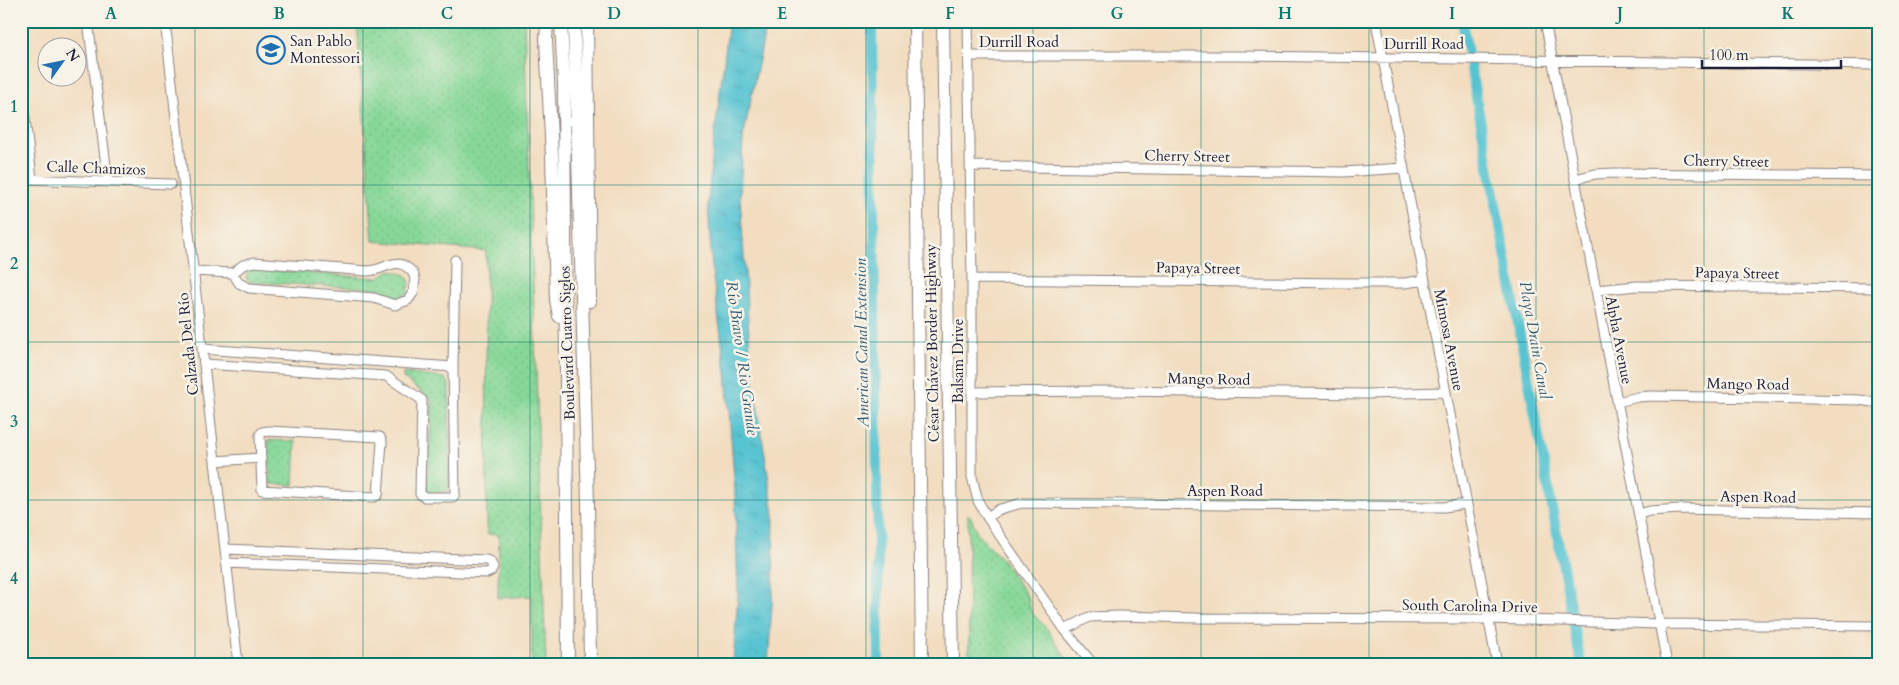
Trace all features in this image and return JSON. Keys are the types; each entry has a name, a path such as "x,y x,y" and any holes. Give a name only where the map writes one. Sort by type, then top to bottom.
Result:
{"highway":[{"path":"540,21 546,40"},
{"path":"547,21 546,40 552,156 556,300 565,353"},
{"name":"Boulevard Cuatro Siglos","path":"561,21 564,85 568,664"},
{"name":"Boulevard Cuatro Siglos","path":"574,21 588,502 590,664"},
{"path":"587,21 593,462 588,502"},
{"name":"César Chávez Border Highway","path":"915,21 922,664"},
{"name":"César Chávez Border Highway","path":"943,21 954,664"}],"street":[{"path":"88,21 108,182"},
{"name":"Calzada Del Río","path":"165,21 238,664"},
{"name":"Balsam Drive","path":"968,21 971,166 972,477 978,501 987,517 1065,630 1093,664"},
{"name":"Mimosa Avenue","path":"1376,21 1497,664"},
{"name":"Alpha Avenue","path":"1545,21 1667,664"},
{"name":"Durrill Road","path":"970,56 1480,58 1878,64"},
{"path":"21,84 32,179"},
{"name":"Cherry Street","path":"971,166 1344,172 1403,168"},
{"name":"Cherry Street","path":"1575,179 1596,174 1616,173 1878,176"},
{"name":"Calle Chamizos","path":"21,179 170,184"},
{"path":"204,364 386,376 422,400 420,494 424,497 453,497 455,494 453,367 455,260"},
{"path":"193,271 233,273 243,265 254,262 367,271 377,270 391,263 397,263 405,266 413,273 415,286 410,297 401,304 395,305 374,298 249,288 239,283 233,273"},
{"name":"Papaya Street","path":"972,280 1405,283 1424,280"},
{"name":"Papaya Street","path":"1596,290 1637,286 1878,288"},
{"path":"202,349 453,367"},
{"path":"386,376 387,362"},
{"name":"Mango Road","path":"972,392 1106,391 1366,394 1445,392"},
{"name":"Mango Road","path":"1617,402 1652,396 1860,400 1878,404"},
{"path":"265,431 378,436 382,441 378,493 374,498 263,490 261,488 261,458 260,435 261,432 265,431"},
{"path":"215,461 261,458"},
{"name":"Aspen Road","path":"987,517 1010,505 1022,503 1424,507 1466,504"},
{"name":"Aspen Road","path":"1638,514 1650,511 1680,509 1878,513"},
{"path":"225,549 486,560 490,561 493,566 491,571 487,573 226,562"},
{"path":"277,551 277,565"},
{"path":"317,553 317,566"},
{"path":"421,557 421,570"},
{"name":"South Carolina Drive","path":"1065,630 1089,617 1119,616 1488,619 1660,624 1878,626"}],"green space":[{"path":"357,21 524,21 546,664 532,664 532,596 498,598 499,535 487,534 486,251 373,241"},
{"path":"252,269 378,278 390,270 406,275 410,283 408,292 400,300 389,297 382,289 250,282 246,279 247,271"},
{"path":"403,373 445,378 449,384 449,488 446,492 430,493 427,489 432,402 430,398 403,378"},
{"path":"268,440 296,441 294,485 270,484"},
{"path":"968,514 978,535 1001,558 1028,597 1031,612 1048,630 1070,664 969,664"}],"water":[{"name":"Río Bravo / Rio Grande","path":"729,21 765,21 763,40 743,138 740,196 751,366 774,514 773,590 768,664 733,664 738,594 735,491 726,372 712,270 708,203"}],"waterway":[{"name":"American Canal Extension","path":"872,21 879,664"},
{"name":"Playa Drain Canal","path":"1462,21 1581,664"}],"place":[{"name":"San Pablo Montessori","path":"271,50"}]}
